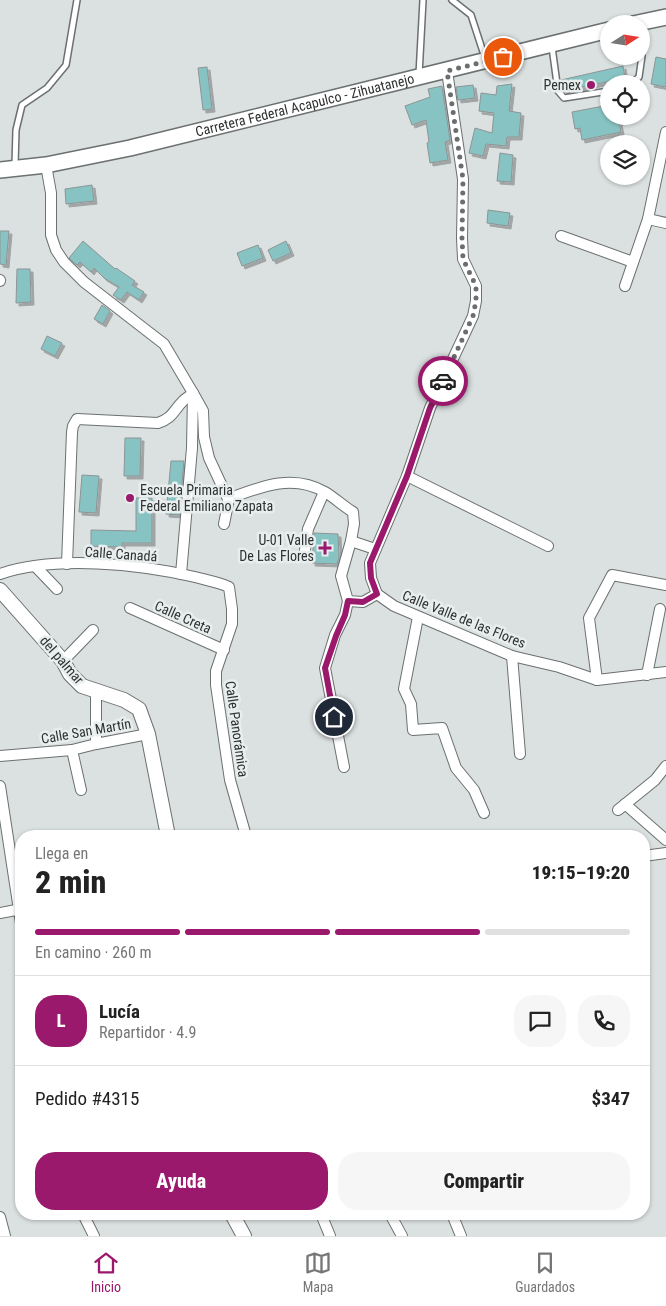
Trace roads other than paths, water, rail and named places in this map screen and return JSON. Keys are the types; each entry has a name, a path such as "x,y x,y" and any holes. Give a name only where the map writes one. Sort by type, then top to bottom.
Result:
{"main road":[{"path":"650,20 666,17"},
{"name":"Carretera Federal Acapulco - Zihuatanejo","path":"8,169 46,165 130,148 600,32"}],"street":[{"path":"348,601 363,602 377,594 371,578 370,563 407,476 430,408 473,316 476,301 476,286 463,259 463,179 447,71"},
{"path":"625,286 648,219 666,132"},
{"path":"46,165 51,193 52,235 56,250 64,262 84,282 164,344 203,411 204,437 209,458 228,499 224,524"},
{"path":"648,219 666,223"},
{"path":"560,236 633,262"},
{"path":"67,564 72,432 73,426 78,419 158,423 167,420 174,414 183,401 193,393"},
{"path":"181,574 192,448 193,393"},
{"path":"407,476 548,546"},
{"path":"228,499 260,487 280,483 306,483 324,492 353,512 354,524 351,541 341,576 348,601 345,615 325,668 344,767"},
{"path":"304,557 308,529 324,492"},
{"path":"351,541 375,549"},
{"name":"Calle Canadá","path":"0,574 36,566 67,564 121,565 181,574 228,587 230,597"},
{"path":"36,566 57,589"},
{"path":"596,680 588,618 612,575 666,585"},
{"name":"del palmar","path":"0,590 63,661 70,674 82,686 124,700 139,709 148,734"},
{"name":"Calle Valle de las Flores","path":"377,594 394,606 512,656 558,667 596,680 666,672"},
{"name":"Calle Panorámica","path":"230,597 232,624 216,670 216,685 230,780 244,830"},
{"name":"Calle Creta","path":"130,608 224,650"},
{"path":"647,675 660,609"},
{"path":"418,617 404,689 412,704 413,730 442,728 456,768 474,790 484,812"},
{"path":"63,661 93,630"},
{"path":"512,656 520,754"},
{"path":"96,691 96,744"},
{"path":"148,734 167,830"},
{"name":"Calle San Martín","path":"0,756 72,750 148,734"},
{"path":"72,750 81,790"},
{"path":"666,766 656,780 622,807 666,840"},
{"path":"0,786 15,878"},
{"path":"650,855 666,853"},
{"path":"0,913 15,910"},
{"path":"0,1217 5,1236"},
{"path":"86,1220 94,1236"},
{"path":"235,1220 244,1236"},
{"path":"323,1220 330,1236"},
{"path":"393,1220 402,1236"},
{"path":"454,1220 461,1236"}],"lane":[{"path":"8,169 22,105 48,88 66,65 77,0"},
{"path":"418,78 424,0"},
{"path":"452,0 471,15 486,61"},
{"path":"552,44 558,91 564,98 600,92"}],"place":[{"name":"Pemex","path":"591,85"},
{"name":"Escuela Primaria Federal Emiliano Zapata","path":"130,498"},
{"name":"U-01 Valle De Las Flores","path":"325,548"}]}
